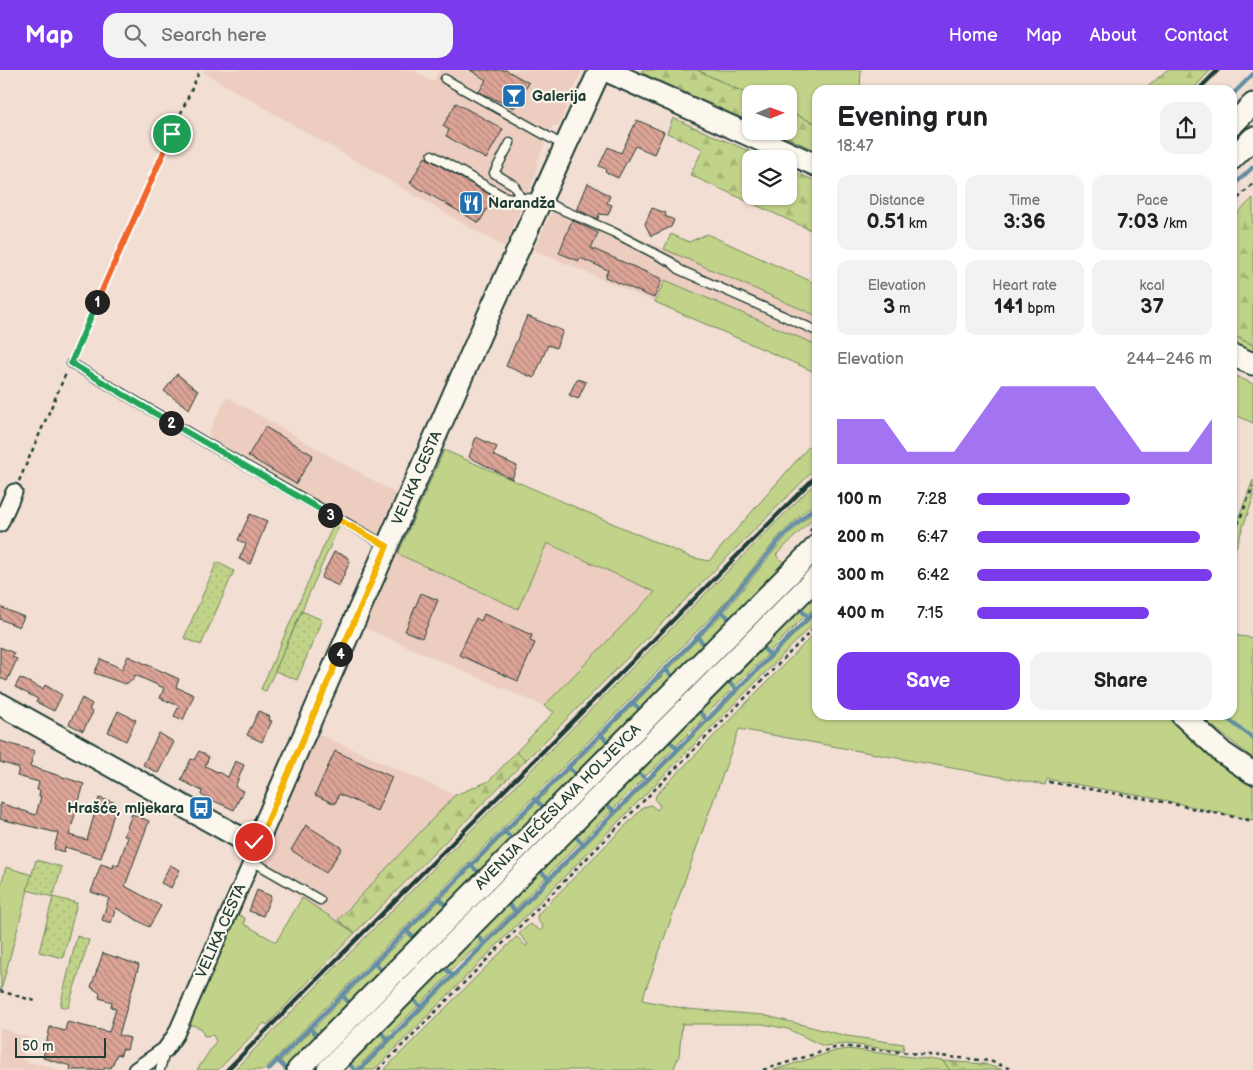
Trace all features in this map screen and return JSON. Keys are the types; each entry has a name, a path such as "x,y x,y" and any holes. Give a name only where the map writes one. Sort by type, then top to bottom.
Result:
{"main road":[{"name":"VELIKA CESTA","path":"253,852 387,546 530,198 565,146 600,70"},
{"path":"605,70 812,163"},
{"path":"1237,120 1253,104"},
{"path":"1237,154 1253,138"},
{"path":"1237,357 1253,364"},
{"name":"AVENIJA VEĆESLAVA HOLJEVCA","path":"298,1070 812,551"},
{"name":"AVENIJA VEĆESLAVA HOLJEVCA","path":"328,1070 812,582"},
{"path":"0,704 246,841 253,852"},
{"path":"1187,720 1223,753 1253,773"}],"street":[{"path":"0,524 14,492"},
{"name":"VELIKA CESTA","path":"136,1070 165,1050 176,1034 253,852"}],"lane":[{"path":"445,79 565,146"},
{"path":"510,143 494,173 514,185 530,198 613,232 671,262 680,270 812,329"},
{"path":"432,155 509,199 530,198"},
{"path":"71,363 387,546"},
{"path":"253,852 320,900"},
{"name":"VELIKA CESTA","path":"160,1070 165,1050"}],"path":[{"path":"14,492 200,70"},
{"path":"1237,199 1253,184"},
{"path":"1237,526 1253,486"},
{"path":"378,1070 812,630"},
{"path":"1049,782 1158,801 1253,822"},
{"path":"0,991 35,1001"},
{"path":"763,1070 834,1048 849,1047 990,1061 1012,1070"}],"shaded area":[{"path":"204,70 412,70 433,82 440,70 582,70 558,127 553,125 537,162 536,174 504,247 203,72"},
{"path":"556,202 812,314 812,343 666,280 655,302 534,250"},
{"path":"227,397 395,493 378,534 370,534 210,442 209,431"},
{"path":"547,543 655,592 544,706 365,628 398,554 518,609"},
{"path":"314,732 455,795 338,920 254,869"},
{"path":"0,1028 29,1038 22,1060 61,1070 0,1070"}],"green space":[{"path":"642,70 697,70 742,92 742,118 642,73"},
{"path":"697,70 861,70 860,85 812,85 812,122 798,116 798,85 742,85 742,92"},
{"path":"1167,70 1211,70 1197,85 1150,85"},
{"path":"798,116 812,122 812,149 793,140 798,140"},
{"path":"673,118 746,150 742,150 742,199 690,175 703,149 667,133"},
{"path":"797,173 812,180 812,231 756,205 797,205"},
{"path":"1253,198 1253,345 1237,337 1237,213"},
{"path":"671,234 689,242 707,234 812,282 812,314 664,249"},
{"path":"665,280 812,343 812,371 655,302"},
{"path":"1237,337 1253,345 1253,355 1237,347"},
{"path":"1237,376 1253,384 1253,423 1237,416"},
{"path":"812,443 812,472 526,760 516,752 554,712 544,706 655,592 547,543 518,609 398,554 444,450 690,557 709,561"},
{"path":"1253,480 1253,499 1237,544 1237,522"},
{"path":"812,486 812,505 779,536 722,606 264,1070 234,1070"},
{"path":"812,513 812,520 776,555 783,562 765,586 732,620 724,612 783,540"},
{"path":"335,521 340,524 266,691 261,689"},
{"path":"217,562 234,571 201,645 184,638"},
{"path":"812,597 812,610 807,615 800,607"},
{"path":"799,609 805,616 769,652 762,647"},
{"path":"302,611 322,620 297,680 275,671"},
{"path":"723,613 731,621 707,645 699,638"},
{"path":"812,617 812,625 374,1070 362,1070"},
{"path":"812,636 812,720 1173,720 1194,740 1253,783 1253,820 1158,799 1047,779 1045,785 739,729 642,1000 687,1009 763,1015 847,1036 904,1044 903,1051 848,1044 823,1046 788,1029 763,1024 682,1024 679,1056 673,1070 384,1070 515,938 517,937 526,946 528,944 519,934 530,924 541,931 543,927 537,919 538,914 644,807 651,805 657,810 660,806 655,800 656,795"},
{"path":"1237,636 1253,638 1253,758 1204,720 1237,720"},
{"path":"698,639 706,647 675,678 667,671"},
{"path":"762,647 768,654 735,686 728,681"},
{"path":"666,672 674,679 642,710 635,703"},
{"path":"727,681 734,687 705,716 699,711"},
{"path":"634,704 641,712 610,743 602,736"},
{"path":"698,711 704,718 676,746 668,738"},
{"path":"602,737 609,745 578,775 570,768"},
{"path":"669,741 675,747 645,777 637,770"},
{"path":"516,752 526,760 355,933 338,920 455,795 489,781"},
{"path":"569,769 577,777 546,808 538,801"},
{"path":"637,772 644,778 613,809 605,802"},
{"path":"537,802 545,810 514,840 506,833"},
{"path":"606,804 612,810 582,841 574,834"},
{"path":"505,834 513,842 481,873 473,866"},
{"path":"572,835 580,842 547,876 540,870"},
{"path":"36,860 62,867 53,897 27,890"},
{"path":"6,867 32,875 1,990 0,888"},
{"path":"472,867 480,875 449,906 441,899"},
{"path":"537,870 546,877 515,909 508,902"},
{"path":"53,897 77,903 63,958 39,952"},
{"path":"302,898 355,933 267,1025 264,1023 218,1070 197,1070 216,1041 213,1035 204,1036 201,1028 188,1024 235,913 245,918 244,924 276,942"},
{"path":"440,900 448,908 416,939 408,932"},
{"path":"505,902 514,910 483,941 476,934"},
{"path":"408,933 415,941 384,971 376,964"},
{"path":"474,934 482,942 449,972 444,966"},
{"path":"77,936 89,940 68,1008 60,1006"},
{"path":"375,965 383,973 352,1004 344,997"},
{"path":"443,967 450,974 419,1005 413,999"},
{"path":"343,998 351,1005 319,1036 312,1030"},
{"path":"410,998 418,1006 387,1037 379,1030"},
{"path":"311,1030 319,1038 287,1069 280,1062"},
{"path":"380,1032 386,1039 356,1069 348,1062"},
{"path":"848,1049 943,1061 950,1070 774,1070 835,1051"},
{"path":"943,1061 984,1064 1003,1070 950,1070"}],"building":[{"path":"470,70 506,70 529,83 514,108 479,92 486,80"},
{"path":"456,103 503,129 486,159 446,136 449,130 443,126"},
{"path":"637,120 664,132 654,154 635,146 618,178 605,172 606,169 599,166 608,147 621,153"},
{"path":"425,157 494,197 479,223 410,183"},
{"path":"588,183 610,196 607,203 612,205 608,215 599,214 598,219 577,210"},
{"path":"652,208 666,213 665,216 674,220 671,227 651,236 645,224"},
{"path":"572,220 598,233 591,248 662,279 654,298 605,277 608,270 580,258 579,261 559,253"},
{"path":"527,316 563,331 556,348 548,345 534,378 506,366"},
{"path":"177,374 198,391 189,409 164,391"},
{"path":"577,379 586,382 578,399 569,395"},
{"path":"265,427 313,455 296,484 248,456"},
{"path":"476,437 497,447 493,455 517,466 512,479 469,457"},
{"path":"250,514 267,521 250,564 239,559 246,544 238,540"},
{"path":"334,552 346,556 350,561 339,586 321,578"},
{"path":"421,593 438,600 422,638 405,631"},
{"path":"0,607 24,617 19,627 0,619"},
{"path":"484,614 532,635 530,641 535,643 518,681 459,655 476,618 481,621"},
{"path":"0,647 14,653 12,657 17,659 7,681 0,678"},
{"path":"128,656 179,679 176,687 194,695 183,720 174,716 179,706 160,698 164,688 135,675 133,680 125,684 94,673 101,659 122,669"},
{"path":"20,678 43,689 45,685 62,695 54,711 36,702 38,699 15,687"},
{"path":"82,698 92,704 89,710 93,712 83,731 69,724"},
{"path":"118,711 136,720 126,741 108,732"},
{"path":"259,711 270,717 269,720 272,721 262,742 247,735"},
{"path":"159,733 174,742 158,773 143,765"},
{"path":"0,741 35,751 30,766 84,784 69,835 87,840 99,798 117,803 101,858 65,847 64,852 54,849 58,833 0,819 0,803 36,815 41,796 39,796 40,790 37,790 39,782 17,776 19,768 0,762"},
{"path":"199,751 209,757 205,766 228,777 235,761 244,765 235,787 243,791 234,810 201,795 202,791 181,780 191,759 194,760"},
{"path":"335,751 392,777 377,811 339,794 335,804 315,795"},
{"path":"132,814 149,821 125,886 161,906 149,927 116,908 111,923 102,920 109,898 91,892 101,864 113,868 114,864 118,866 128,837 124,836"},
{"path":"306,825 342,848 326,873 291,850"},
{"path":"170,865 180,870 171,888 161,883"},
{"path":"257,890 271,896 263,916 249,911"},
{"path":"103,953 139,965 119,1035 130,1038 127,1050 122,1049 121,1055 117,1054 111,1068 105,1067 104,1070 70,1070 71,1066 43,1058 50,1027 65,1031 67,1022 109,1032 116,1009 111,1007 112,1002 99,998 100,993 91,987"}],"waterway":[{"path":"1237,90 1253,74"},
{"path":"1237,182 1253,167"},
{"path":"268,1070 697,637 781,538 812,510"},
{"path":"799,608 808,617"},
{"path":"721,611 732,621"},
{"path":"359,1070 812,614"},
{"path":"697,637 706,646"},
{"path":"760,645 770,655"},
{"path":"665,669 674,678"},
{"path":"726,679 736,689"},
{"path":"632,702 642,711"},
{"path":"697,709 706,719"},
{"path":"1229,720 1253,738"},
{"path":"600,734 610,744"},
{"path":"667,739 677,748"},
{"path":"568,767 577,776"},
{"path":"636,771 646,779"},
{"path":"535,799 545,809"},
{"path":"604,802 614,811"},
{"path":"504,831 514,841"},
{"path":"573,834 583,844"},
{"path":"470,864 480,874"},
{"path":"538,869 548,878"},
{"path":"438,897 448,907"},
{"path":"506,902 516,911"},
{"path":"406,930 416,940"},
{"path":"475,933 484,943"},
{"path":"374,963 383,972"},
{"path":"442,965 452,975"},
{"path":"342,995 351,1005"},
{"path":"411,997 421,1007"},
{"path":"309,1028 319,1037"},
{"path":"379,1030 388,1040"},
{"path":"277,1060 287,1070"},
{"path":"347,1062 355,1070"}],"railway":[{"path":"1203,85 1218,70"},
{"path":"227,1070 812,480"}],"place":[{"name":"Galerija","path":"514,96"},
{"name":"Narandža","path":"471,203"},
{"name":"Hrašće, mljekara","path":"201,808"}],"route":[{"path":"172,134 71,363 344,524 387,546 268,820 258,840 254,842"}]}
